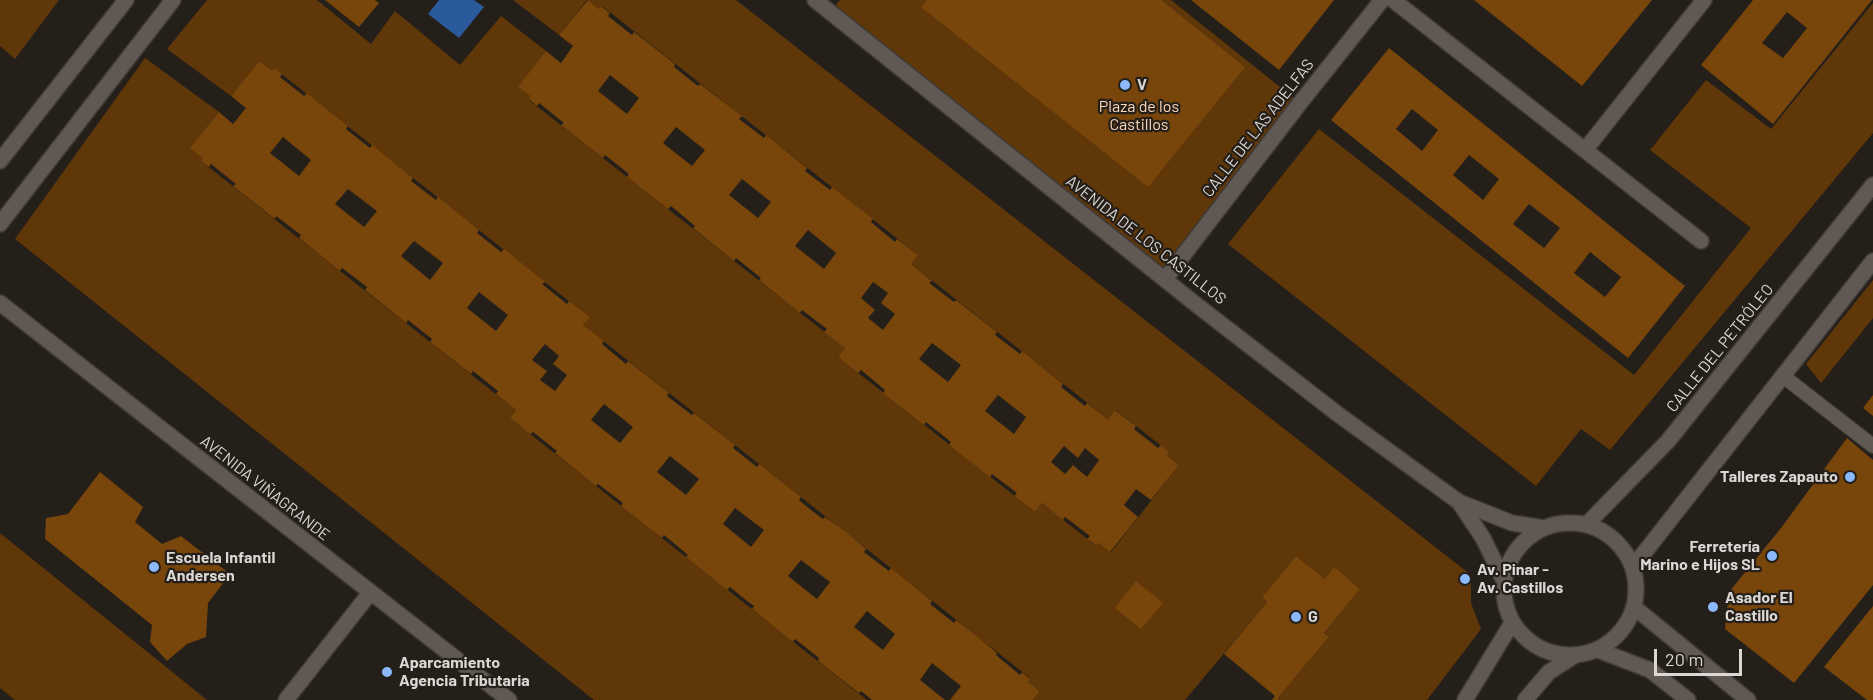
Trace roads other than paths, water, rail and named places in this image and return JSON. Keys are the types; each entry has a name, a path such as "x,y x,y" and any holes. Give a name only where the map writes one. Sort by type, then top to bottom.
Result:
{"street":[{"path":"0,161 126,0"},
{"path":"0,224 173,0"},
{"name":"AVENIDA DE LOS CASTILLOS","path":"815,0 1339,415 1459,502 1512,523 1544,528"},
{"path":"830,12 840,0"},
{"name":"CALLE DE LAS ADELFAS","path":"1165,279 1382,0"},
{"path":"1393,0 1701,241"},
{"path":"1585,150 1704,0"},
{"name":"CALLE DEL PETRÓLEO","path":"1586,525 1668,441 1873,185"},
{"path":"1633,567 1873,261"},
{"name":"AVENIDA VIÑAGRANDE","path":"0,303 509,700"},
{"name":"AVENIDA DE LOS CASTILLOS","path":"1459,502 1483,538 1503,579"},
{"path":"1525,700 1549,672 1574,656 1598,650 1620,633 1635,608 1636,590 1633,567 1622,548 1606,534 1586,525 1565,523 1544,528 1525,539 1512,556 1503,579 1504,602 1512,623 1528,642 1550,653 1574,656"},
{"path":"286,700 370,593"},
{"path":"1635,608 1748,700"},
{"path":"1465,700 1512,623"},
{"path":"1598,650 1650,670 1688,700"}],"lane":[{"path":"1783,376 1873,446"}],"water":[{"path":"439,0 474,0 484,7 459,38 428,14"}],"place":[{"name":"V","path":"1125,85"},
{"name":"Talleres Zapauto","path":"1850,477"},
{"name":"Ferretería Marino e Hijos SL","path":"1772,556"},
{"name":"Escuela Infantil Andersen","path":"154,567"},
{"name":"Av. Pinar - Av. Castillos","path":"1465,579"},
{"name":"Asador El Castillo","path":"1713,607"},
{"name":"G","path":"1296,617"},
{"name":"Aparcamiento Agencia Tributaria","path":"387,672"}],"park label":[{"name":"Plaza de los Castillos","path":"1139,116"}]}
